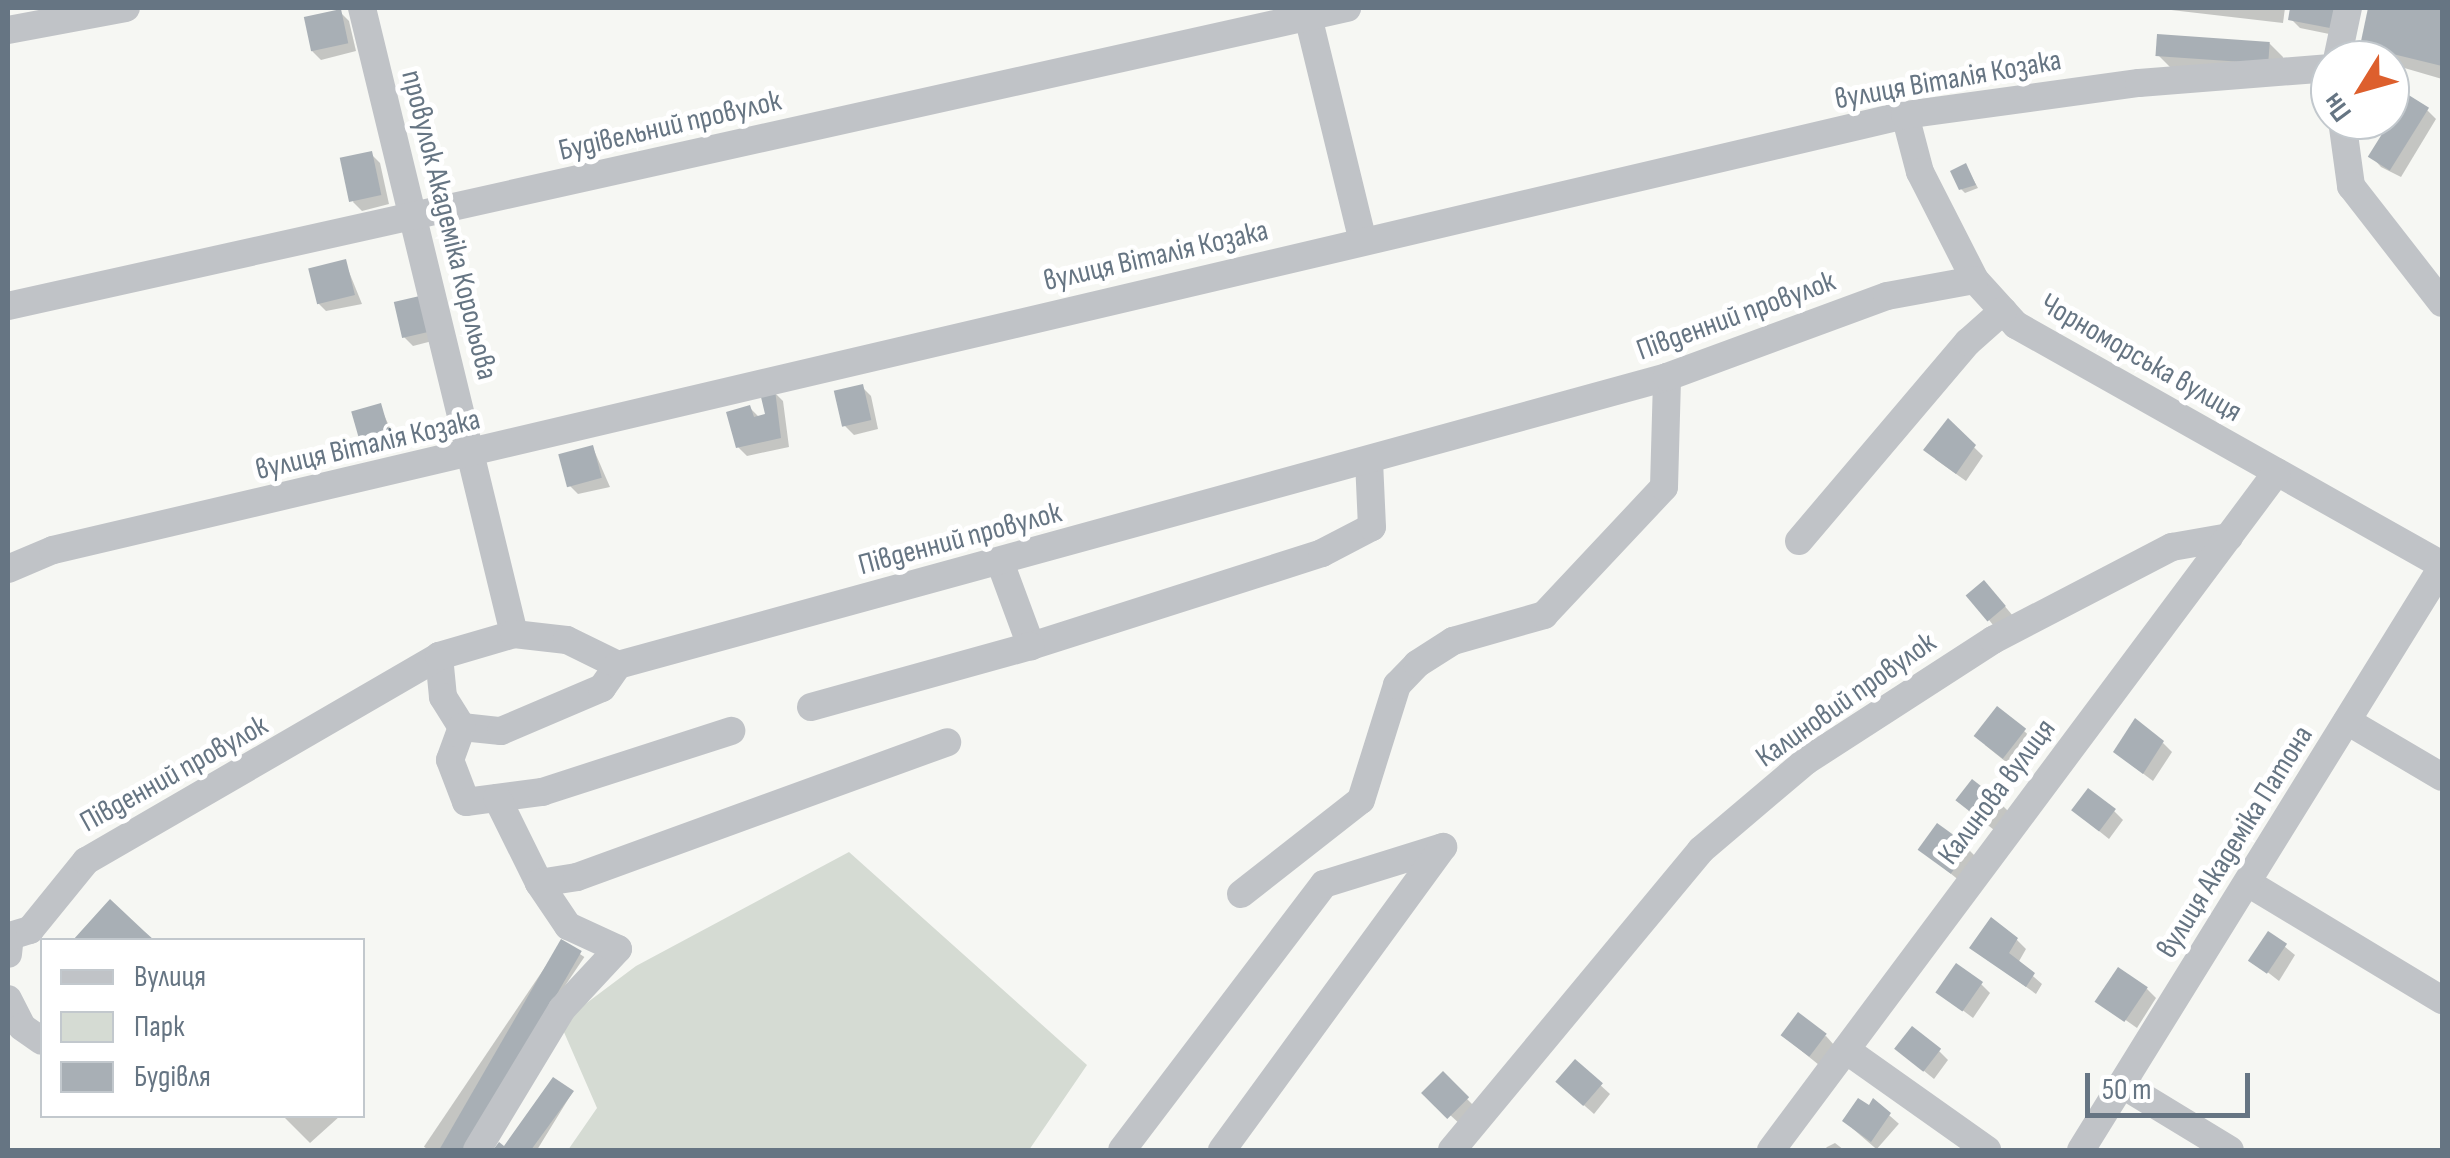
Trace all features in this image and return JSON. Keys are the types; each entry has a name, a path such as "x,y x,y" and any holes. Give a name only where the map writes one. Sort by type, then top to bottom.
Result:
{"street":[{"path":"8,30 126,8"},
{"name":"провулок Академіка Корольова","path":"362,8 514,634"},
{"name":"Будівельний провулок","path":"8,306 1307,12 1347,8"},
{"path":"2341,40 2348,8"},
{"path":"1307,12 1363,241"},
{"name":"вулиця Віталія Козака","path":"8,568 53,550 472,455 1363,241 1906,116 2139,83 2310,70"},
{"name":"Чорноморська вулиця","path":"1906,116 1920,172 1975,280 2002,311 2442,566"},
{"path":"2345,140 2351,186 2442,303"},
{"name":"Південний провулок","path":"8,954 10,936 30,930 86,861 440,656 514,634 567,640 618,665 1667,378 1887,296 1975,280"},
{"path":"1798,541 1968,342 2002,311"},
{"path":"1240,894 1361,800 1397,685 1417,664 1454,641 1544,615 1664,487 1667,378"},
{"path":"812,708 1031,646 1322,553 1372,527 1369,461"},
{"name":"Калинова вулиця","path":"1771,1150 2277,472"},
{"name":"Калиновий провулок","path":"1452,1150 1701,850 1806,761 1992,640 2172,548 2228,537"},
{"path":"1000,562 1031,646"},
{"name":"вулиця Академіка Патона","path":"2081,1150 2442,566"},
{"path":"440,656 442,697 462,727"},
{"path":"462,727 501,731 602,688 618,665"},
{"path":"2347,722 2442,778"},
{"path":"462,727 450,760 466,802 542,792 732,730"},
{"path":"539,883 578,877 946,742"},
{"path":"477,1150 562,1009 618,949 568,926 539,883 498,798"},
{"path":"1122,1150 1324,884 1443,846 1222,1150"},
{"path":"2248,882 2442,1000"},
{"path":"8,999 22,1027 40,1040"},
{"path":"1846,1050 1987,1150"},
{"path":"2123,1085 2230,1150"}],"green space":[{"path":"849,852 1087,1065 1029,1150 568,1150 597,1108 560,1023 636,966"}],"building":[{"path":"2290,8 2335,8 2330,28 2288,20"},
{"path":"2368,8 2442,8 2442,66 2410,58 2410,40 2361,40"},
{"path":"341,9 348,43 311,51 304,17"},
{"path":"2157,34 2270,42 2268,64 2155,56"},
{"path":"2410,96 2429,108 2410,138"},
{"path":"2378,140 2409,140 2390,171 2368,157"},
{"path":"372,151 381,195 349,202 340,158"},
{"path":"1966,163 1976,185 1959,190 1950,171"},
{"path":"346,259 355,295 317,304 308,268"},
{"path":"424,295 432,331 402,338 394,302"},
{"path":"863,384 871,420 842,427 834,391"},
{"path":"775,390 781,438 736,448 726,412 750,405 754,417 765,414 760,393"},
{"path":"381,403 391,439 361,447 351,412"},
{"path":"1948,418 1976,445 1956,474 1923,450"},
{"path":"593,445 602,478 567,487 558,454"},
{"path":"1984,580 2006,606 1987,621 1966,595"},
{"path":"1997,706 2026,729 2003,759 1974,736"},
{"path":"2135,718 2164,741 2143,774 2113,752"},
{"path":"1972,779 2003,803 1986,824 1955,800"},
{"path":"2088,788 2116,809 2099,831 2071,810"},
{"path":"1937,823 1970,847 1951,874 1918,850"},
{"path":"110,899 152,938 75,938"},
{"path":"1991,917 2018,938 2009,953 2035,973 2026,987 1969,948"},
{"path":"2268,931 2287,944 2267,974 2248,961"},
{"path":"561,939 582,951 467,1150 439,1150"},
{"path":"1956,963 1983,982 1962,1011 1935,992"},
{"path":"2118,967 2148,987 2124,1022 2095,1002"},
{"path":"1798,1012 1827,1034 1809,1057 1781,1035"},
{"path":"1912,1026 1941,1049 1923,1072 1894,1049"},
{"path":"1575,1059 1603,1083 1583,1106 1555,1082"},
{"path":"1443,1071 1469,1097 1447,1119 1421,1093"},
{"path":"553,1077 574,1091 531,1150 493,1150 499,1142 504,1146"},
{"path":"1858,1098 1869,1105 1873,1098 1891,1113 1871,1142 1842,1121"}]}
